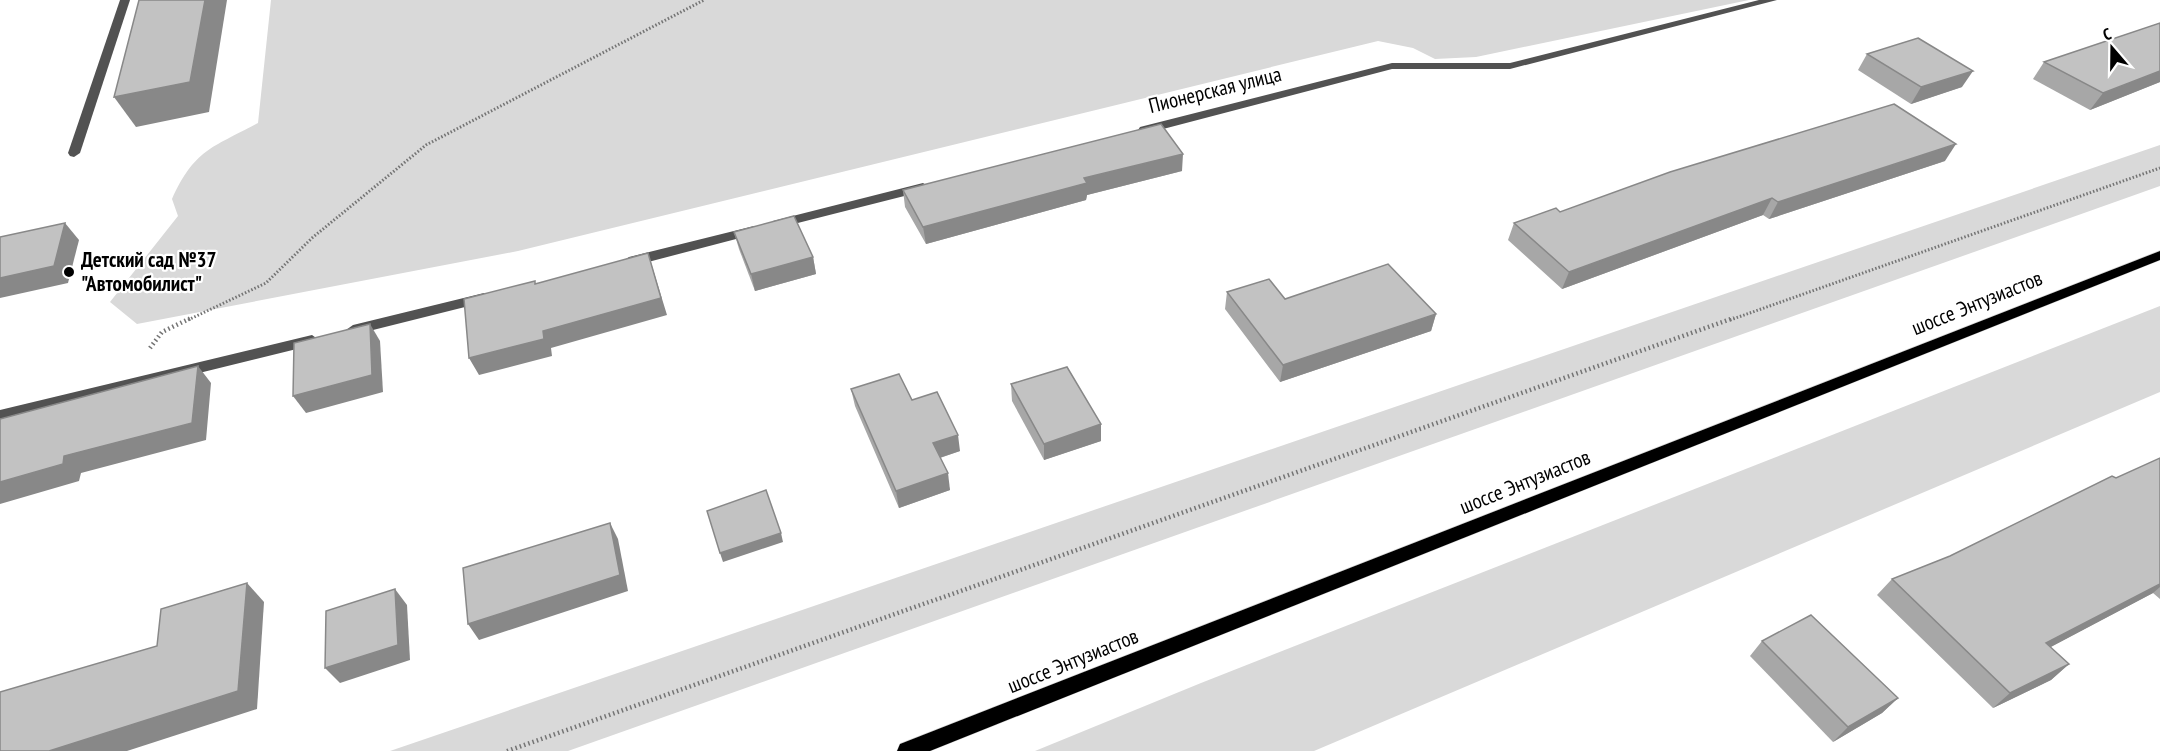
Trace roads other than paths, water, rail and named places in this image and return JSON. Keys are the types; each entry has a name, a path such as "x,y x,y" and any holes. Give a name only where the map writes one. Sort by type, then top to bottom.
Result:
{"main road":[{"name":"шоссе Энтузиастов","path":"907,751 2160,255"}],"street":[{"path":"74,153 125,0"},
{"name":"Пионерская улица","path":"1127,134 1392,66 1510,66 1772,0"},
{"path":"620,264 942,182"},
{"path":"0,416 504,293"}],"place":[{"name":"Детский сад №37 \"Автомобилист\"","path":"69,272"}]}
